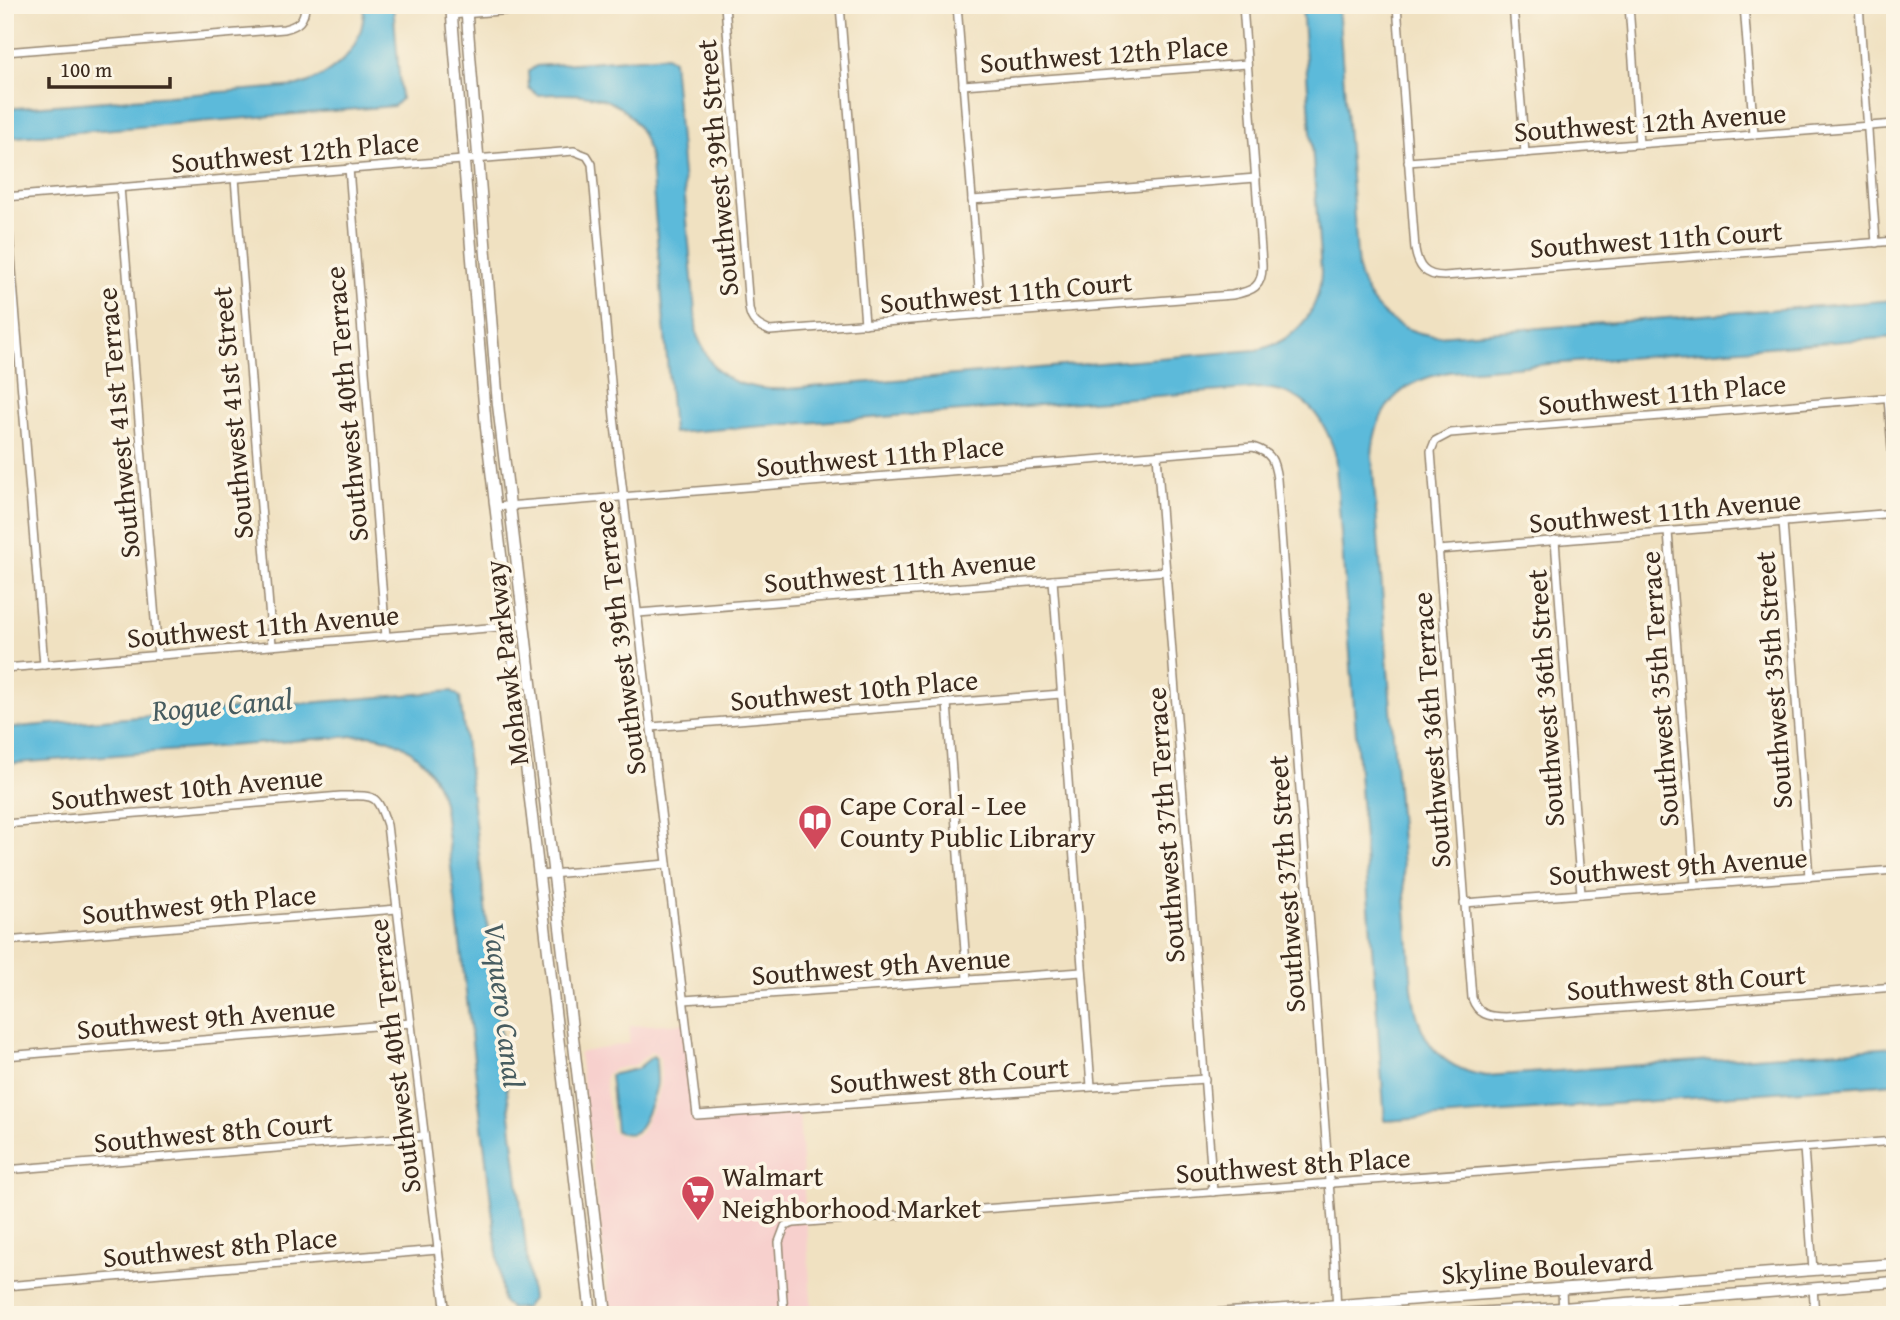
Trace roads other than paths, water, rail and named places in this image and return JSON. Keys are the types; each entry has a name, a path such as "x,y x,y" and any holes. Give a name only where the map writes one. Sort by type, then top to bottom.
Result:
{"street":[{"path":"5,52 284,29 300,23 305,5"},
{"path":"451,10 575,5"},
{"name":"Southwest 39th Street","path":"725,5 749,308 750,317 756,325"},
{"path":"840,5 865,324"},
{"path":"957,5 981,314"},
{"path":"972,200 1255,178 1243,5"},
{"path":"1397,5 1408,162"},
{"path":"1513,5 1525,153"},
{"path":"1629,5 1639,144"},
{"path":"1744,5 1754,135"},
{"path":"1859,5 1876,243"},
{"name":"Mohawk Parkway","path":"466,9 498,405 606,1315"},
{"name":"Mohawk Parkway","path":"451,10 482,392 591,1315"},
{"name":"Southwest 12th Place","path":"963,85 1247,64"},
{"name":"Southwest 12th Avenue","path":"1408,162 1895,124"},
{"name":"Southwest 12th Place","path":"6,197 478,157 574,151 587,156"},
{"name":"Southwest 39th Terrace","path":"587,156 592,164 614,417 697,1115"},
{"name":"Southwest 11th Court","path":"1408,162 1417,262 1422,270 1435,276 1895,241"},
{"name":"Southwest 40th Terrace","path":"349,168 386,637"},
{"name":"Southwest 41st Street","path":"235,178 272,645"},
{"name":"Southwest 11th Court","path":"756,325 770,331 1250,292 1258,286 1262,275 1255,178"},
{"name":"Southwest 41st Terrace","path":"120,187 158,656"},
{"path":"6,197 44,665"},
{"path":"1891,397 1895,489"},
{"name":"Southwest 11th Place","path":"1436,441 1450,432 1891,397"},
{"name":"Southwest 36th Terrace","path":"1436,441 1431,451 1464,903 1472,998 1481,1014"},
{"name":"Southwest 11th Place","path":"495,508 1253,447 1268,452"},
{"name":"Southwest 37th Street","path":"1268,452 1274,460 1277,478 1337,1310"},
{"name":"Southwest 37th Terrace","path":"1157,455 1213,1192"},
{"name":"Southwest 11th Avenue","path":"1438,550 1895,513"},
{"name":"Southwest 35th Street","path":"1783,522 1809,877"},
{"name":"Southwest 35th Terrace","path":"1668,532 1695,885"},
{"name":"Southwest 36th Street","path":"1555,540 1581,894"},
{"name":"Southwest 11th Avenue","path":"638,613 1167,570"},
{"path":"1053,580 1091,1086"},
{"name":"Southwest 11th Avenue","path":"5,668 524,625"},
{"name":"Southwest 10th Place","path":"651,727 1061,694"},
{"path":"947,703 967,979"},
{"name":"Southwest 10th Avenue","path":"5,824 341,796 372,796"},
{"name":"Southwest 40th Terrace","path":"372,796 379,802 387,825 446,1315"},
{"path":"539,875 667,864"},
{"name":"Southwest 9th Avenue","path":"1464,903 1895,870"},
{"name":"Southwest 9th Place","path":"5,941 397,909"},
{"name":"Southwest 9th Avenue","path":"684,1000 1082,972"},
{"name":"Southwest 8th Court","path":"1481,1014 1506,1017 1895,987"},
{"name":"Southwest 9th Avenue","path":"5,1056 411,1023"},
{"name":"Southwest 8th Court","path":"697,1115 1205,1079"},
{"name":"Southwest 8th Court","path":"5,1170 424,1136"},
{"name":"Southwest 8th Place","path":"784,1315 779,1242 785,1226 794,1223 1895,1141"},
{"path":"1804,1148 1815,1315"},
{"name":"Southwest 8th Place","path":"5,1286 438,1250"},
{"name":"Skyline Boulevard","path":"1203,1315 1337,1310 1562,1288 1895,1264"},
{"name":"Skyline Boulevard","path":"1438,1315 1563,1311 1673,1299 1895,1282"},
{"path":"1562,1288 1563,1311"},
{"path":"1673,1299 1674,1315"}],"water":[{"path":"364,5 393,5 401,99 394,106 5,138 5,109 297,86 311,81 335,67 353,47 363,20"},
{"path":"1302,5 1338,5 1358,269 1362,283 1376,306 1386,316 1409,329 1437,336 1895,300 1895,337 1449,372 1432,376 1404,389 1385,410 1374,438 1372,456 1412,988 1424,1034 1442,1057 1469,1072 1486,1076 1895,1047 1895,1083 1385,1121 1335,453 1317,416 1300,399 1276,390 1261,388 673,433 651,164 645,142 637,125 626,112 612,103 579,94 538,95 529,88 528,72 536,66 666,56 673,60 697,335 717,370 741,384 787,389 1256,350 1282,340 1303,323 1320,287"},
{"path":"452,691 460,697 532,1299 525,1308 511,1309 503,1302 444,808 435,780 418,757 394,742 366,735 5,764 5,728"},
{"path":"653,1056 656,1059 657,1082 645,1118 633,1133 616,1131 610,1075 637,1069"}],"place":[{"name":"Cape Coral - Lee County Public Library","path":"815,851"},
{"name":"Walmart Neighborhood Market","path":"698,1222"}],"water label":[{"name":"Rogue Canal","path":"222,705"},
{"name":"Vaquero Canal","path":"504,1005"}]}
